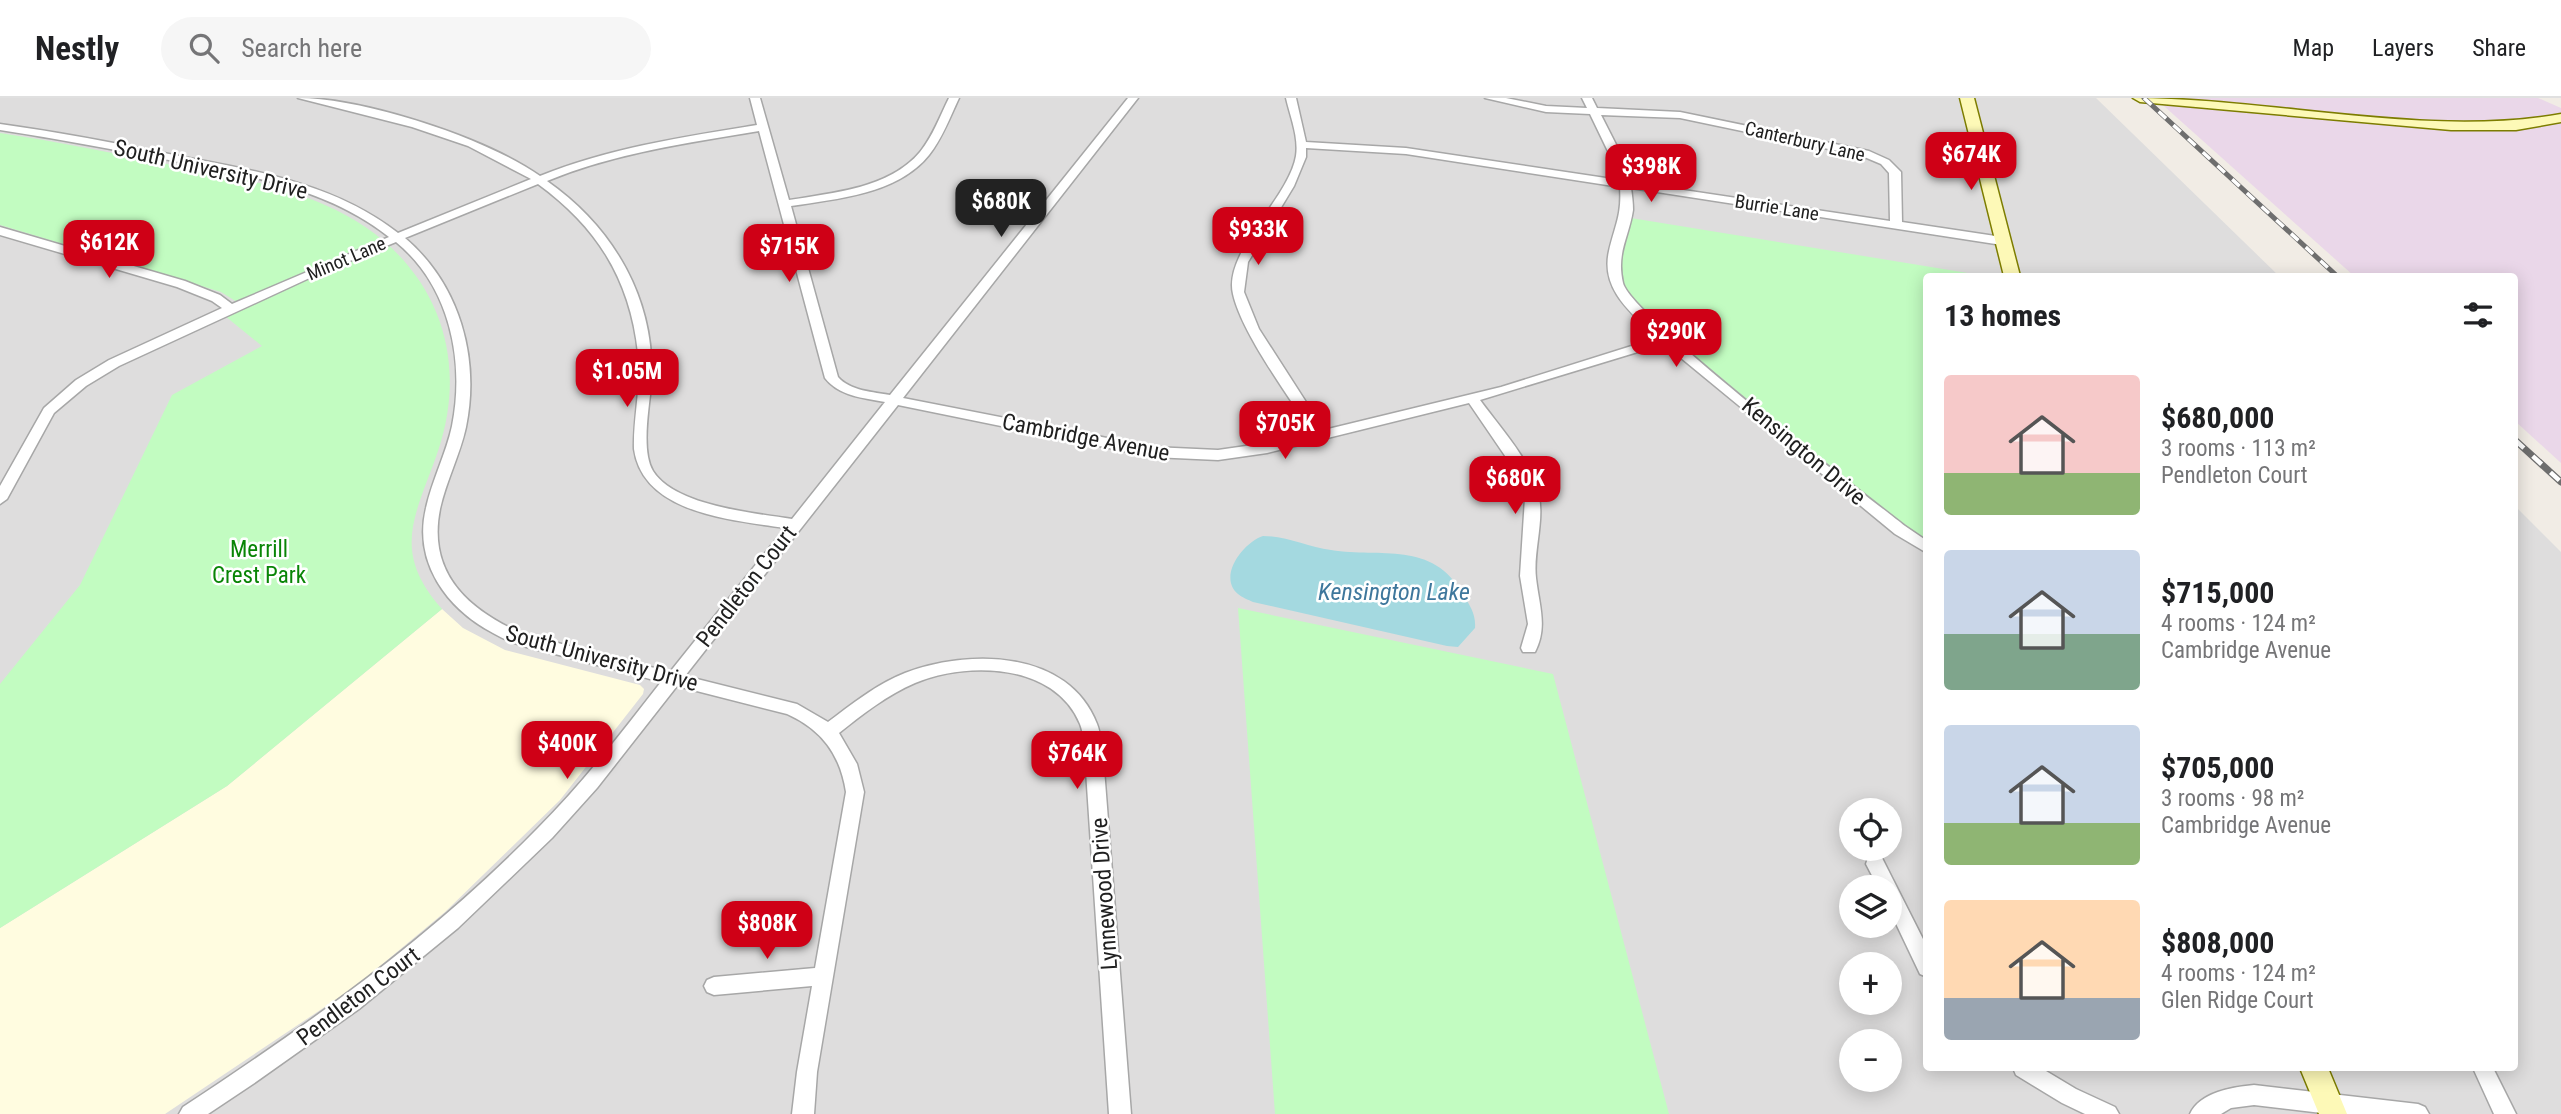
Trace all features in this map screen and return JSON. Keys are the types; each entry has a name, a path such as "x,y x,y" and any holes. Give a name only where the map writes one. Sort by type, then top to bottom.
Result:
{"street":[{"path":"303,98 375,111 432,127 495,153 540,179 585,216 603,237 633,295 645,352 647,388 639,449 647,474 670,494 686,501 794,524"},
{"name":"Cambridge Avenue","path":"755,98 832,379 846,390 1176,455 1234,453 1472,398 1570,372 1666,339"},
{"path":"784,204 858,190 898,174 926,152 954,98"},
{"name":"Pendleton Court","path":"190,1114 213,1108 464,915 547,833 1133,98"},
{"path":"1291,98 1302,145 1301,157 1288,186 1242,262 1238,292 1253,329 1320,435"},
{"name":"Canterbury Lane","path":"1490,98 1532,107 1589,104 1704,118 1876,157 1895,172 1896,225"},
{"path":"1966,98 2011,273"},
{"path":"2140,98 2451,126 2516,125 2561,118"},
{"name":"Kensington Drive","path":"1589,104 1616,153 1626,184 1627,209 1614,255 1614,274 1626,301 1666,339 1899,530 1923,545"},
{"name":"South University Drive","path":"0,127 108,145 283,182 361,213 396,237 426,266 440,285 453,313 464,354 460,423 430,518 430,546 442,580 467,610 506,634 791,709 829,731 850,763 855,792 823,976 803,1114"},
{"name":"Minot Lane","path":"0,499 41,422 64,396 114,363 230,308 540,179 621,152 762,127"},
{"name":"Burrie Lane","path":"1302,145 1406,151 2001,241"},
{"path":"0,231 181,284 216,298 230,308"},
{"path":"1472,398 1519,464 1532,498 1528,576 1536,624 1529,648"},
{"name":"Lynnewood Drive","path":"829,731 882,693 910,678 933,670 968,664 993,664 1025,670 1053,683 1073,699 1086,718 1094,756 1120,1114"},
{"path":"1875,864 1881,875"},
{"path":"1902,916 1923,960"},
{"path":"714,986 823,976"},
{"path":"2028,1071 2069,1096 2108,1114"},
{"path":"2315,1071 2331,1108"},
{"path":"2484,1071 2505,1114"},
{"path":"2201,1114 2228,1098 2240,1096 2274,1096 2331,1108 2418,1114"}],"shaded area":[{"path":"0,98 2096,98 2276,273 1923,273 1923,1071 2518,1071 2518,509 2561,552 2561,1114 0,1114"},
{"path":"2155,98 2538,98 2561,108 2561,463 2518,424 2518,273 2351,273"},
{"path":"442,609 463,628 505,650 640,685 644,689 643,694 560,800 445,912 356,986 165,1114 0,1114 0,928 227,786"}],"green space":[{"name":"Merrill Crest Park","path":"0,133 250,181 307,198 360,223 390,246 414,273 432,303 444,336 450,372 448,409 439,448 412,531 416,568 426,588 442,609 227,786 0,928 0,684 80,585 172,395 262,346 225,316 245,307 221,292 0,225"},
{"path":"1631,218 1968,273 1923,273 1923,540 1868,499 1645,315 1622,279 1619,269 1621,248"},
{"path":"1238,608 1553,674 1669,1114 1275,1114"}],"water":[{"name":"Kensington Lake","path":"1263,536 1331,550 1421,558 1436,565 1450,577 1470,606 1475,618 1475,628 1458,647 1447,646 1253,602 1239,595 1232,587 1230,578 1241,552"}],"railway":[{"path":"2144,98 2334,273"},
{"path":"2518,443 2561,482"}]}
